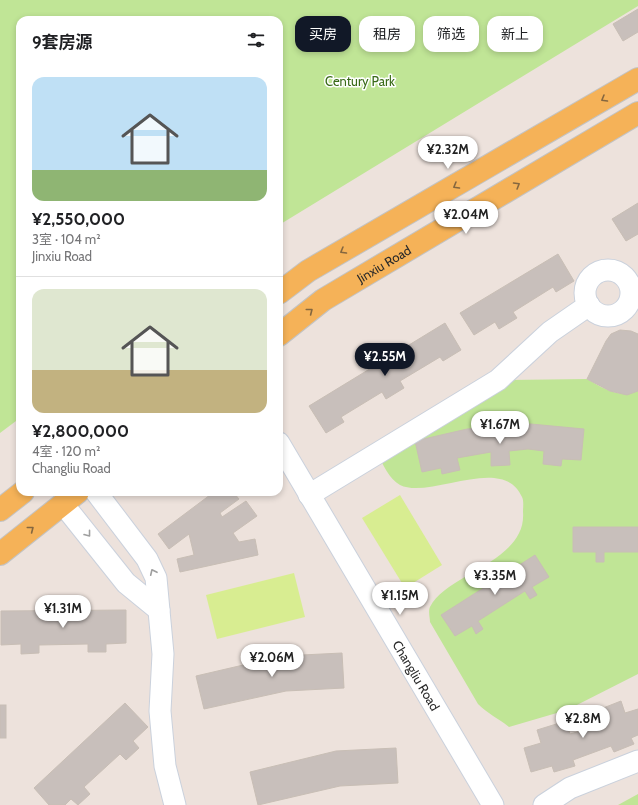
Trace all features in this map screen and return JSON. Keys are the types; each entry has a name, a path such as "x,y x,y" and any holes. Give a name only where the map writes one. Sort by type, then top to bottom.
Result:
{"main road":[{"path":"283,290 308,271 638,80"},
{"name":"Jinxiu Road","path":"283,332 323,300 638,113"},
{"path":"0,510 18,496"},
{"path":"0,554 71,498"}],"street":[{"path":"609,270 633,279 631,297 628,305 619,313 609,316 601,315 589,306 585,294 586,286 594,275 609,270"},
{"path":"309,495 498,380 550,332 589,306"},
{"name":"Changliu Road","path":"283,450 493,805"},
{"path":"99,496 147,559 156,578 162,654 160,719 165,766 175,805"},
{"path":"71,498 126,583 159,610"},
{"path":"544,805 570,788 638,761"}],"green space":[{"name":"Century Park","path":"0,0 638,0 638,6 283,223 283,16 16,16 16,421 0,433"},
{"path":"587,379 617,393 631,393 638,391 638,674 567,710 509,727 478,704 430,622 429,610 439,595 452,585 500,555 513,543 521,529 523,512 522,497 513,484 499,479 483,478 429,487 413,488 400,485 389,475 377,453 498,380"},
{"path":"400,495 442,565 405,588 362,518"},
{"path":"294,573 305,617 217,639 206,595"},
{"path":"638,794 638,805 618,805"}],"building":[{"path":"638,9 638,32 623,41 613,24"},
{"path":"638,203 638,234 626,241 612,219"},
{"path":"558,254 574,281 556,292 553,287 513,312 517,318 499,329 495,322 474,335 460,313"},
{"path":"445,323 461,350 443,361 440,357 400,381 404,388 386,399 382,392 341,417 344,422 326,433 309,406"},
{"path":"620,330 631,331 638,334 638,391 627,395 610,391 587,379 606,341 611,334"},
{"path":"531,424 584,429 581,460 562,459 561,466 543,464 544,451 528,449 509,451 510,465 491,466 491,452 457,458 460,470 442,474 441,468 422,472 415,441 467,429"},
{"path":"209,496 236,496 239,499 220,513 222,517 246,501 257,516 233,533 239,542 255,539 258,555 180,572 177,559 194,555 189,534 169,549 158,534"},
{"path":"573,527 638,527 638,552 604,552 604,562 596,562 596,552 573,552"},
{"path":"535,555 549,577 532,587 537,595 530,599 525,591 478,621 483,629 476,634 472,626 455,636 441,615"},
{"path":"126,610 126,643 106,644 106,652 88,652 88,644 39,645 39,653 21,654 21,644 1,645 1,611"},
{"path":"342,653 344,688 286,691 204,709 196,676 282,656"},
{"path":"621,701 625,713 638,709 638,735 631,738 634,744 614,752 611,746 573,760 575,766 554,772 552,766 531,772 524,748 541,743 537,730 566,721 570,734 581,731 598,724 593,712"},
{"path":"125,703 148,727 133,741 139,748 126,760 120,754 84,787 90,794 78,805 71,799 65,805 49,805 34,788"},
{"path":"0,705 6,705 6,738 0,738"},
{"path":"396,748 398,783 340,786 258,805 250,772 336,751"}]}
